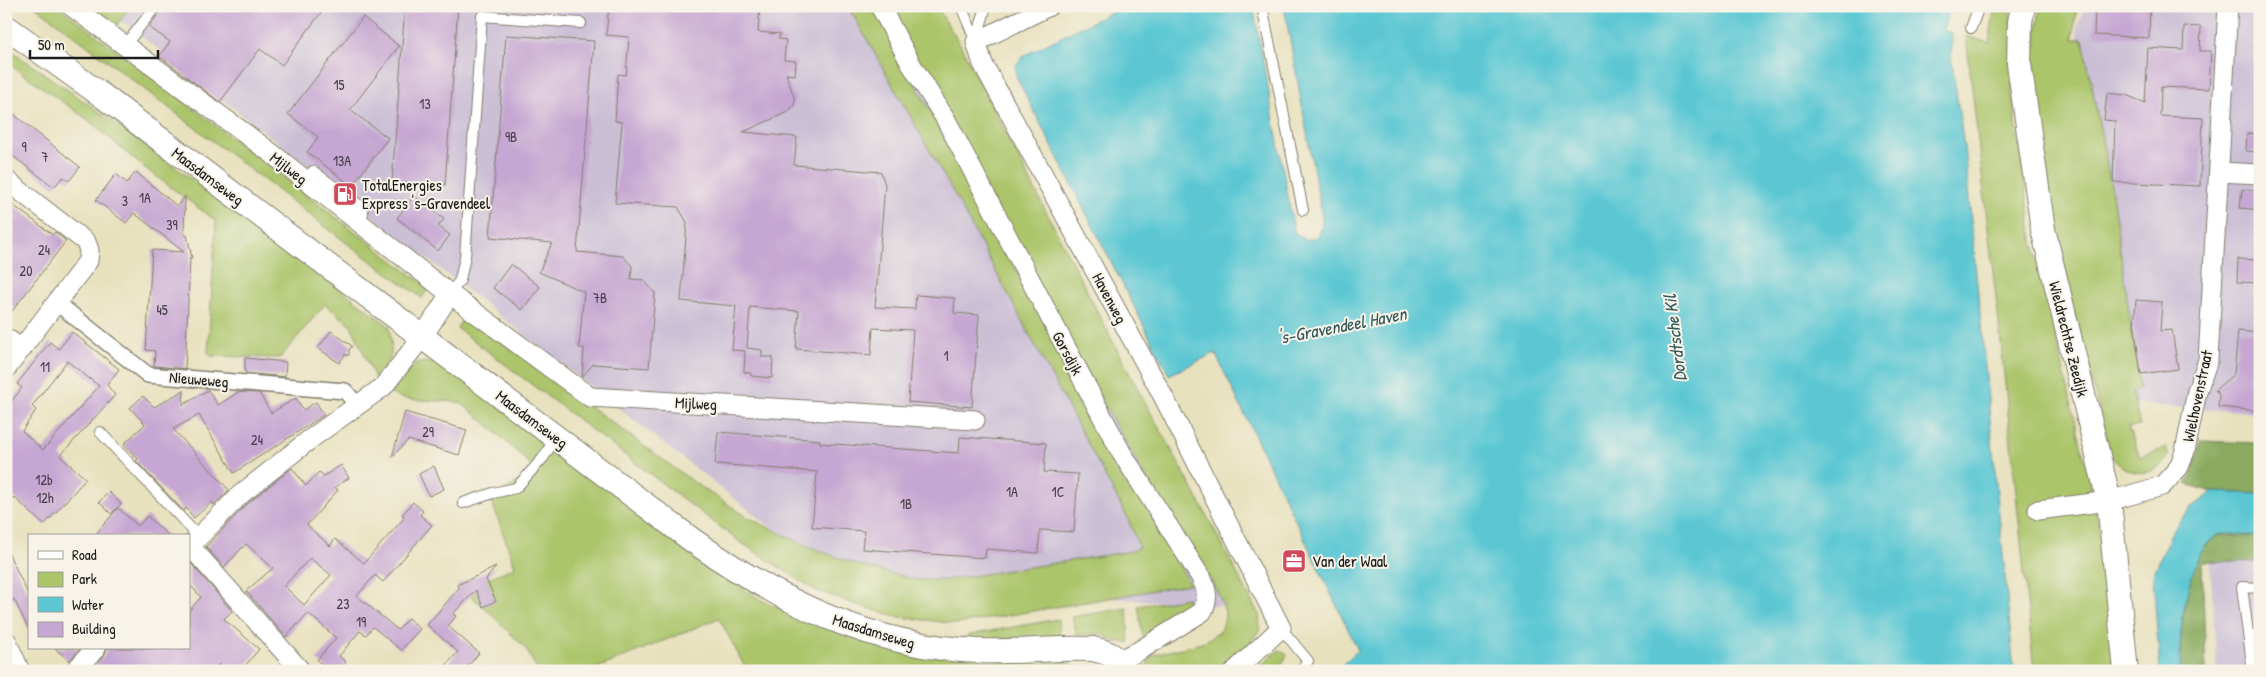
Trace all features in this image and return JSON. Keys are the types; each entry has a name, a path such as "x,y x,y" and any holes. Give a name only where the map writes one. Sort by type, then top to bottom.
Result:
{"street":[{"name":"Mijlweg","path":"71,6 305,180 450,294 590,397 975,420"},
{"name":"Gorsdijk","path":"880,6 911,64 950,126 1121,452 1202,579 1206,590 1206,606 1202,612 1145,647 1122,665"},
{"path":"976,42 1049,6"},
{"name":"Wieldrechtse Zeedijk","path":"2023,6 2020,22 2019,64 2043,228 2110,501 2126,671"},
{"name":"Wielhovenstraat","path":"2038,510 2110,501 2162,486 2179,467 2185,451 2197,391 2208,360 2228,6"},
{"name":"Maasdamseweg","path":"6,27 104,97 692,540 741,574 777,595 845,624 908,643 945,648 1013,652 1093,649 1105,651 1122,665"},
{"name":"Havenweg","path":"976,42 983,64 1163,396 1281,628"},
{"path":"2219,172 2260,174"},
{"path":"6,180 86,242 89,250 88,262 6,369"},
{"path":"301,671 192,543 240,495 309,440 387,383 423,336 450,294"},
{"name":"Nieuweweg","path":"57,303 148,375 345,391 358,406"},
{"path":"6,338 22,349"},
{"path":"1235,671 1281,628"},
{"path":"6,640 20,671"},
{"path":"75,671 94,650"}],"lane":[{"path":"124,47 156,6"},
{"path":"961,6 976,42"},
{"path":"976,42 986,6"},
{"path":"1262,6 1303,210"},
{"path":"1972,28 1979,6"},
{"path":"450,294 460,280 466,257 482,16 582,23"},
{"path":"100,432 185,534"},
{"path":"462,503 516,488 543,458 556,437"},
{"path":"2253,671 2242,587 2260,588"},
{"name":"Havenweg","path":"1281,628 1308,661 1301,671"},
{"path":"2248,635 2260,635"}],"shaded area":[{"path":"83,6 894,6 1248,608 836,578 122,21"},
{"path":"2084,6 2260,6 2260,413 2133,404 2077,29"},
{"path":"2210,559 2260,560 2260,671 2217,671"}],"green space":[{"path":"35,6 58,6 429,288 422,298 356,250"},
{"path":"87,6 131,6 115,27"},
{"path":"848,6 873,6 1135,487 1190,584 958,624 900,617 860,606 815,590 740,542 457,328 465,315 692,481 749,518 805,545 858,565 917,580 946,580 1133,551 1139,547 1128,519 957,199"},
{"path":"886,6 936,6 960,44 1128,371 1259,615 1260,629 1253,639 1218,671 1144,671 1152,655 1202,643 1220,632 1225,617 1224,607 1211,580 1166,513 1094,387"},
{"path":"1995,6 2011,6 2012,94 2033,240 2094,500 2112,601 2113,671 2034,671 1999,324 1966,36 1989,43"},
{"path":"2040,6 2077,6 2073,39 2083,39 2111,186 2140,389 2132,392 2140,426 2128,427 2140,457 2166,448 2169,456 2162,464 2147,472 2131,471 2116,462 2110,454 2056,238 2031,55 2036,45"},
{"path":"6,47 274,239 389,326 391,355 381,372 375,378 351,325 325,304 280,358 211,356 208,353 216,221 141,165 87,119 6,62"},
{"path":"425,362 442,364 729,580 763,601 802,618 992,662 1068,662 1082,671 747,671 719,618 590,671 538,671 526,649 484,607 462,589 515,567 491,499 536,470 485,422 460,403 412,400 387,391 416,364"},
{"path":"2201,441 2260,443 2260,494 2213,492 2186,484 2191,476"},
{"path":"2219,535 2260,537 2260,562 2202,561 2206,671 2181,671 2180,645 2184,611 2191,578 2200,554 2208,543"},
{"path":"1188,598 1188,601 1143,638 1138,606"},
{"path":"1127,608 1129,643 1113,641 1102,634 1077,635 1072,617"},
{"path":"1058,619 1060,638 961,640 969,635"},
{"path":"1279,650 1287,655 1278,671 1255,671"}],"water":[{"path":"1124,6 1253,6 1294,230 1302,238 1312,239 1319,235 1322,227 1322,217 1284,6 1951,6 1943,30 1952,33 1951,57 1964,147 2014,671 1336,671 1358,650 1215,353 1169,375 1016,76 1016,65 1023,56"},
{"path":"2213,492 2260,494 2260,537 2221,534 2208,543 2199,558 2186,597 2180,640 2181,671 2160,671 2153,576 2172,531 2190,509"}],"building":[{"path":"164,6 326,6 282,65 260,49 220,102 159,56 170,42 149,27"},
{"path":"405,6 458,6 445,185 392,182"},
{"path":"609,6 760,6 758,32 780,34 779,39 786,40 784,60 796,61 795,75 786,74 795,100 794,105 788,112 743,132 797,137 794,165 881,172 885,185 875,307 915,309 916,295 955,298 954,313 979,315 972,407 908,402 913,330 873,328 871,355 796,349 799,311 750,307 747,348 762,350 762,357 773,357 772,378 751,376 751,373 744,372 745,351 732,350 736,306 681,301 687,222 678,207 615,203 622,122 615,121 618,74 626,75 629,37 606,35"},
{"path":"2095,6 2150,6 2149,38 2094,35"},
{"path":"363,17 399,46 350,110 388,138 352,186 307,152 318,137 288,114"},
{"path":"2184,26 2201,27 2200,51 2211,51 2209,89 2161,87 2160,116 2203,118 2200,186 2113,182 2115,121 2104,120 2107,93 2126,95 2145,103 2148,48 2183,50"},
{"path":"506,35 594,41 577,252 623,256 632,266 631,279 644,280 655,293 649,368 593,364 582,377 584,348 579,348 584,292 539,272 552,243 490,237"},
{"path":"6,108 80,167 69,181 63,177 54,187 6,151"},
{"path":"2247,133 2260,134 2260,152 2246,151"},
{"path":"136,172 177,206 185,196 184,235 187,235 192,258 190,257 185,369 154,366 155,351 146,350 152,250 184,252 134,213 126,223 96,200 116,174 127,183"},
{"path":"2242,189 2260,191 2260,210 2240,208"},
{"path":"414,196 444,219 438,226 450,235 438,251 397,218"},
{"path":"6,200 53,235 55,232 66,241 6,319"},
{"path":"2238,259 2260,260 2260,283 2237,282"},
{"path":"511,264 540,287 522,310 493,288"},
{"path":"2136,300 2162,302 2160,331 2172,330 2178,369 2141,374 2134,324"},
{"path":"331,331 352,346 349,350 349,355 345,355 339,363 318,348"},
{"path":"2238,331 2260,333 2260,411 2218,407 2219,395 2215,390 2234,374"},
{"path":"72,332 119,369 107,385 115,395 60,456 86,479 44,525 14,497 6,505 6,408 22,388 17,384 50,342 59,349","holes":["67,361 99,386 43,450 22,431 36,410 32,406"]},
{"path":"245,358 286,362 285,377 245,373"},
{"path":"184,390 183,405 208,390 218,405 237,393 259,393 271,413 296,398 303,410 316,402 324,415 234,473 199,415 173,429 229,490 214,505 212,502 194,518 186,508 184,511 136,461 138,459 124,444 145,424 130,408 143,396 154,407"},
{"path":"405,412 467,430 459,455 408,440 392,457"},
{"path":"718,432 820,440 820,443 959,453 960,437 1046,443 1044,472 1078,474 1074,532 1040,530 1038,553 986,549 985,558 862,549 864,531 812,527 817,472 715,464"},
{"path":"341,465 349,478 335,487 338,490 307,525 330,546 335,539 364,563 405,517 402,515 413,502 423,511 420,515 432,525 383,582 375,575 357,596 398,630 408,618 420,629 401,650 373,627 366,635 360,631 339,656 346,662 339,671 330,671 317,660 336,638 308,613 286,637 246,591 273,568 246,544 224,567 206,547 246,505 292,468 306,486 319,472 324,476","holes":["310,558 331,575 304,605 284,586"]},
{"path":"434,466 444,489 429,496 419,474"},
{"path":"109,492 121,504 111,514 99,502"},
{"path":"118,508 138,526 147,516 167,534 96,534"},
{"path":"6,548 28,594 28,628 14,599 6,603"},
{"path":"190,562 232,611 224,619 259,649 241,671 227,671 219,664 213,671 90,671 104,656 106,650 190,650 190,610 201,597 190,585"},
{"path":"496,567 486,579 496,601 483,607 476,590 453,614 456,616 448,626 479,653 464,671 441,671 458,652 427,625 459,588 457,585"},
{"path":"57,650 79,650 69,661"}],"place":[{"name":"TotalEnergies Express 's-Gravendeel","path":"345,194"},
{"name":"Van der Waal","path":"1294,561"}],"water label":[{"name":"'s-Gravendeel Haven","path":"1342,326"},
{"name":"Dordtsche Kil","path":"1675,338"}]}
